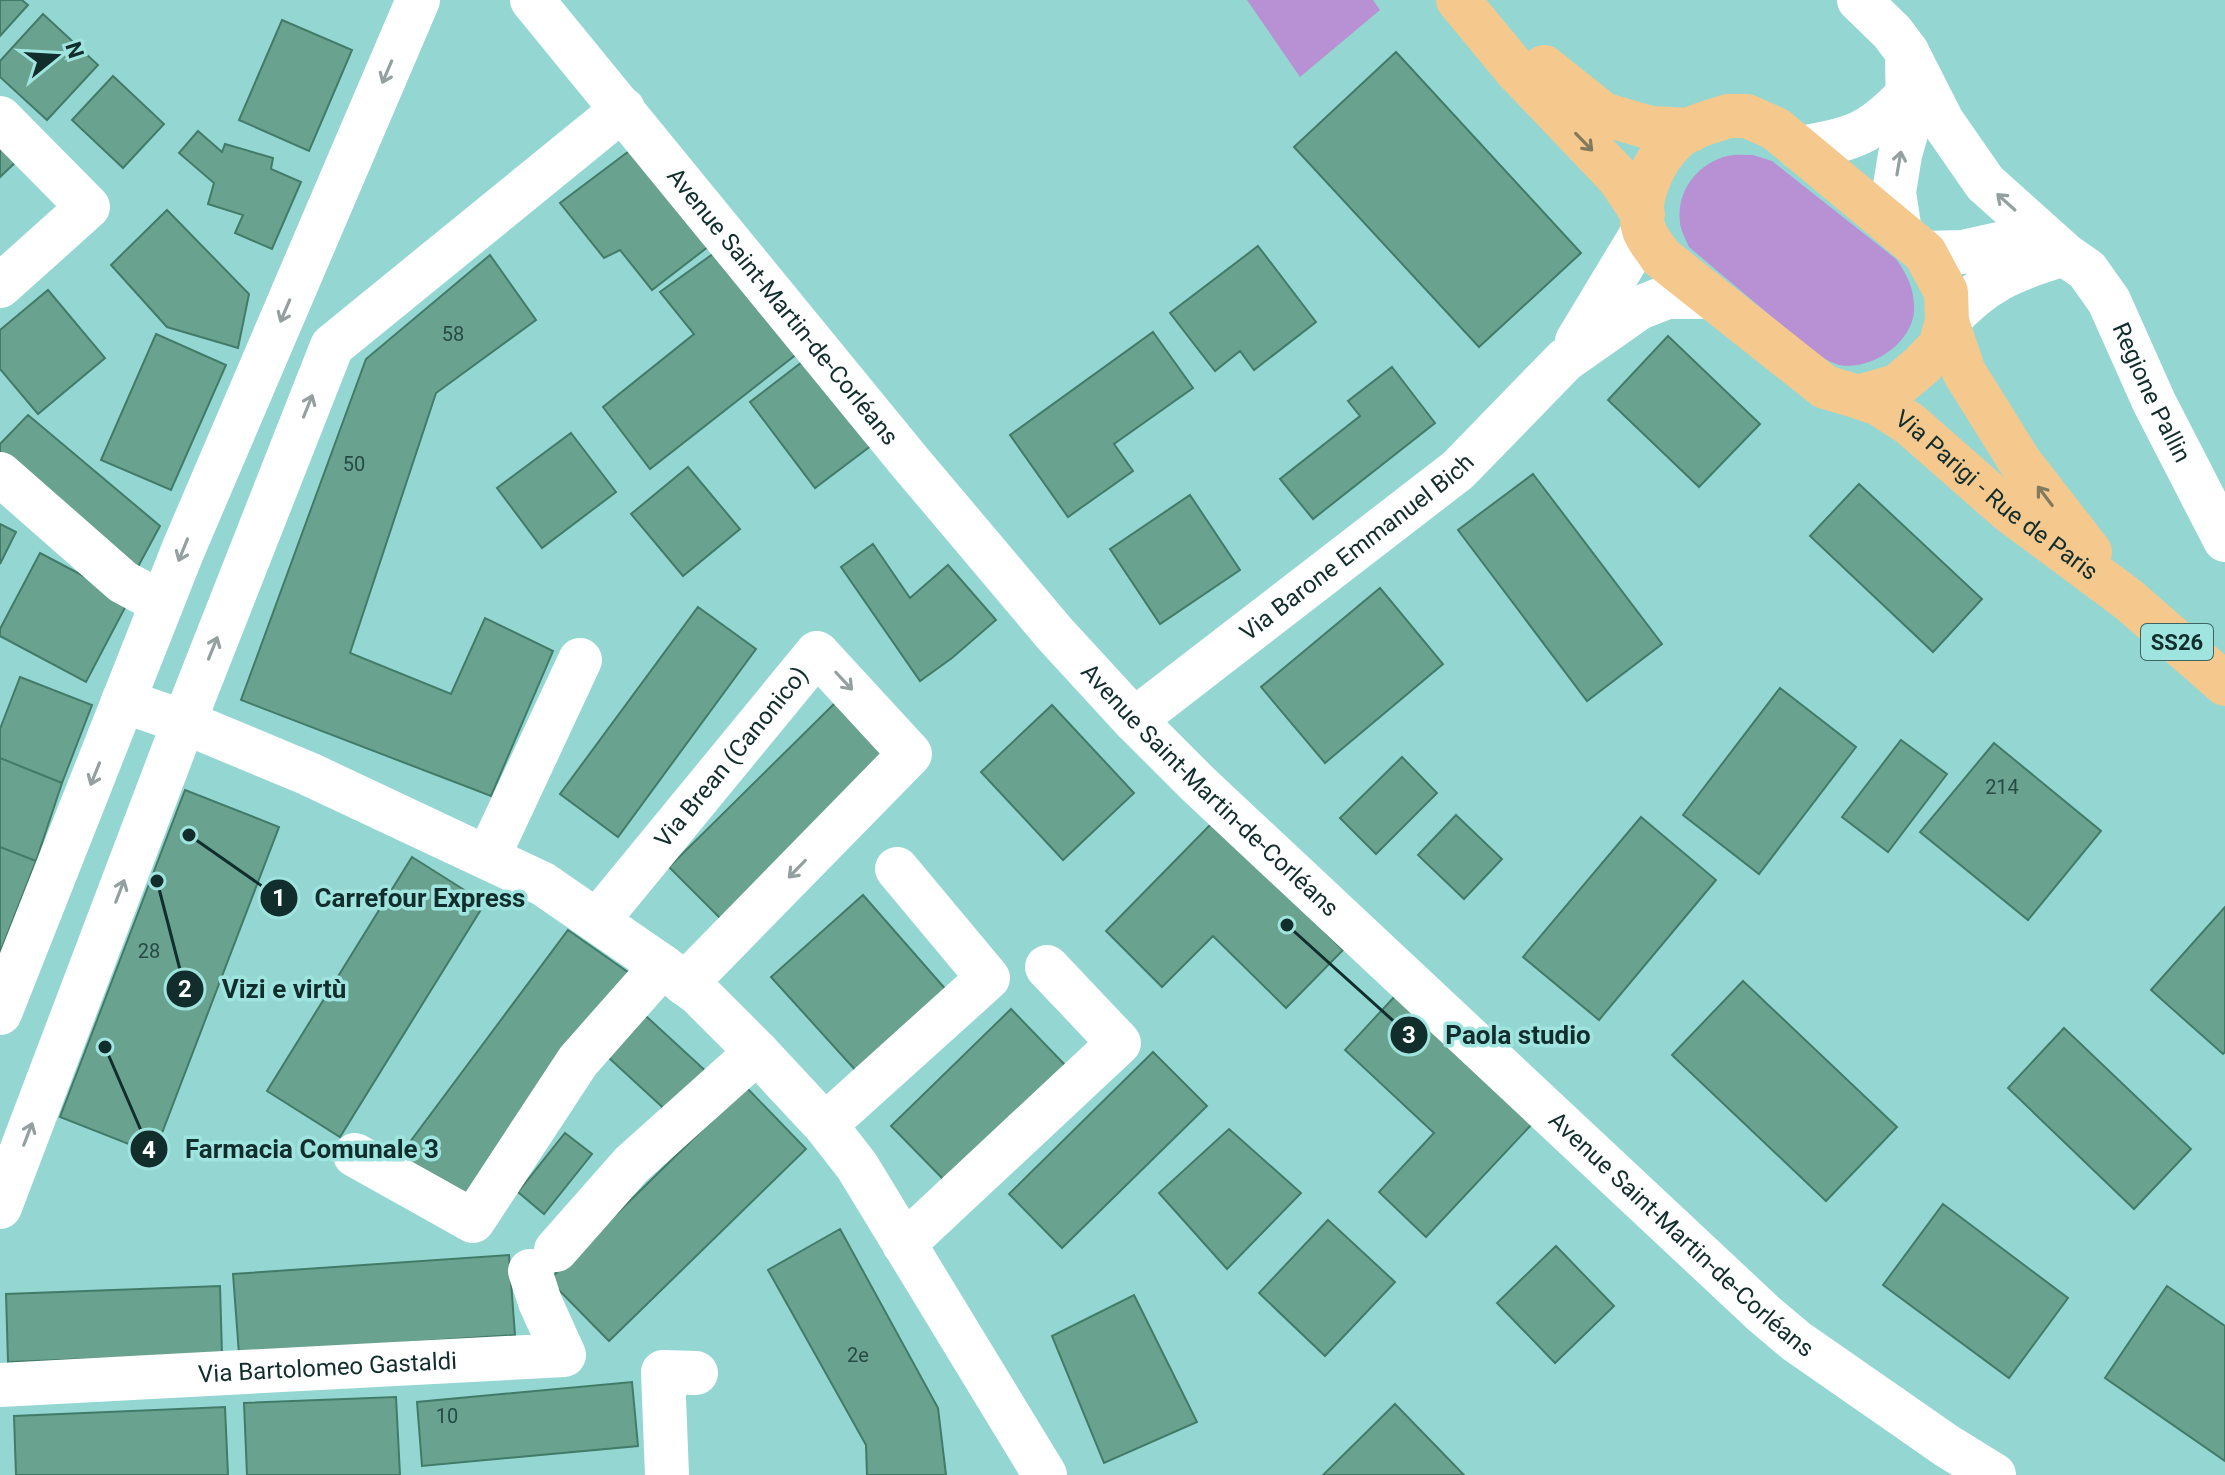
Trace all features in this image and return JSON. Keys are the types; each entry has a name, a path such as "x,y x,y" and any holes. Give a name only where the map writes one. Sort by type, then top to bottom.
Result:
{"main road":[{"name":"Via Parigi - Rue de Paris","path":"1458,0 1515,69 1618,177 1661,257 1825,387 1879,404 1910,424 2008,510 2129,600 2225,684"},
{"name":"Via Parigi - Rue de Paris","path":"1487,0 1546,70 1603,114 1651,128 1691,130"},
{"name":"Via Parigi - Rue de Paris","path":"1643,222 1642,198 1658,158 1677,137 1728,116 1747,116 1776,129 1912,242 1946,292 1947,322 1964,372 2020,462 2129,600"},
{"name":"Via Parigi - Rue de Paris","path":"1859,397 1897,386 1922,365 1940,346 1947,322"}],"street":[{"path":"0,1013 60,828 123,701 418,0"},
{"name":"Avenue Saint-Martin-de-Corléans","path":"532,0 909,461 1055,634 1134,720 1198,784 1764,1314 1796,1341 1994,1475"},
{"path":"1859,0 1892,32 1908,73 1985,183 2064,254"},
{"path":"1799,148 1858,135 1889,114 1908,73"},
{"path":"1908,73 1908,126 1894,192 1912,242"},
{"path":"0,1207 184,722 332,346 623,109"},
{"path":"0,118 88,207 0,286"},
{"name":"Via Barone Emmanuel Bich","path":"1565,360 1643,222"},
{"name":"Regione Pallin","path":"1912,242 1963,252 1999,244 2025,244 2064,254 2087,270 2109,301 2154,402 2225,540"},
{"path":"1947,322 1966,300 1991,281 2064,254"},
{"name":"Via Barone Emmanuel Bich","path":"1134,720 1458,470 1565,360 1639,308 1667,297 1710,297"},
{"path":"0,474 123,582 162,603"},
{"name":"Via Brean (Canonico)","path":"597,921 817,653 910,754 673,975"},
{"path":"488,857 580,660"},
{"path":"123,701 184,722 309,774 543,884 699,994 825,1125 857,1166 1045,1475"},
{"path":"825,1125 988,978 897,869"},
{"path":"904,1244 1119,1043 1047,967"},
{"path":"355,1155 473,1221 578,1061 673,975"},
{"name":"Via Bartolomeo Gastaldi","path":"0,1385 564,1355 540,1302 543,1261 631,1165 757,1052"},
{"path":"667,1475 663,1372 696,1373"}],"shaded area":[{"path":"1247,0 1373,0 1380,10 1300,77"},
{"path":"1730,155 1753,155 1772,161 1896,259 1912,290 1914,312 1905,335 1887,353 1851,366 1825,359 1689,247 1681,226 1680,211 1681,200 1691,180 1716,160"}],"building":[{"path":"0,0 22,0 28,5 0,36"},
{"path":"43,14 98,65 47,120 0,77 0,61"},
{"path":"282,20 352,50 309,151 239,120"},
{"path":"1396,52 1581,253 1479,347 1294,147"},
{"path":"113,76 164,124 123,168 72,120"},
{"path":"198,131 222,152 225,144 273,158 271,169 301,182 272,249 235,233 243,215 208,204 214,183 179,153"},
{"path":"0,140 19,159 0,177"},
{"path":"633,148 713,243 652,290 620,250 604,258 560,203"},
{"path":"167,210 249,294 238,348 167,327 111,265"},
{"path":"1258,246 1316,322 1254,370 1240,351 1215,371 1170,313"},
{"path":"717,251 798,353 650,469 603,407 694,334 660,292"},
{"path":"490,255 536,320 436,393 350,653 451,694 485,618 553,651 491,796 241,700 366,359"},
{"path":"48,290 105,358 38,414 0,369 0,330"},
{"path":"1153,332 1193,388 1114,444 1133,471 1068,517 1010,435"},
{"path":"156,334 226,365 171,490 101,460"},
{"path":"1668,336 1760,424 1699,487 1608,400"},
{"path":"806,359 872,445 815,488 750,402"},
{"path":"1392,367 1435,423 1313,519 1280,479 1360,416 1348,401"},
{"path":"28,415 160,526 133,576 0,460 0,444"},
{"path":"571,433 616,492 542,548 497,488"},
{"path":"688,467 740,529 683,576 631,514"},
{"path":"1533,474 1662,644 1587,701 1458,530"},
{"path":"1859,484 1982,599 1933,652 1810,536"},
{"path":"1190,495 1240,570 1160,624 1110,549"},
{"path":"0,524 16,532 0,564"},
{"path":"873,544 910,598 948,565 996,620 920,681 841,567"},
{"path":"40,553 129,600 86,682 0,636 0,629"},
{"path":"1380,588 1443,664 1325,763 1261,687"},
{"path":"698,607 756,649 618,837 560,794"},
{"path":"20,677 92,705 62,783 0,758 0,729"},
{"path":"1780,688 1856,747 1759,874 1683,815"},
{"path":"835,703 889,757 723,921 669,867"},
{"path":"1052,705 1134,793 1063,860 981,772"},
{"path":"1901,740 1947,774 1888,852 1842,817"},
{"path":"1994,743 2101,831 2028,920 1920,832"},
{"path":"1402,757 1437,793 1376,854 1340,818"},
{"path":"0,758 62,783 36,861 0,847"},
{"path":"185,790 279,827 154,1154 60,1117"},
{"path":"1456,815 1502,859 1464,899 1418,855"},
{"path":"1641,817 1716,880 1599,1020 1523,957"},
{"path":"1214,821 1343,950 1286,1008 1213,936 1162,987 1106,931"},
{"path":"0,847 36,861 0,953"},
{"path":"412,857 485,903 340,1137 267,1091"},
{"path":"863,895 948,992 858,1073 771,977"},
{"path":"2225,907 2225,1052 2223,1054 2151,990"},
{"path":"568,930 632,975 462,1206 398,1158"},
{"path":"1743,981 1897,1127 1826,1201 1672,1055"},
{"path":"1396,995 1532,1124 1426,1237 1379,1192 1434,1133 1345,1050"},
{"path":"635,1006 709,1074 671,1115 597,1047"},
{"path":"1011,1009 1066,1066 947,1183 891,1126"},
{"path":"2064,1028 2191,1149 2134,1209 2008,1088"},
{"path":"1153,1052 1207,1106 1062,1248 1009,1194"},
{"path":"746,1087 806,1149 609,1341 549,1280"},
{"path":"1229,1129 1301,1193 1227,1269 1159,1193"},
{"path":"565,1133 592,1154 544,1214 518,1192"},
{"path":"1943,1204 2068,1298 2009,1378 1883,1285"},
{"path":"1328,1220 1395,1282 1325,1356 1259,1293"},
{"path":"840,1229 938,1408 946,1475 867,1475 866,1445 768,1270"},
{"path":"1556,1246 1614,1306 1555,1363 1497,1303"},
{"path":"509,1255 515,1335 239,1354 233,1274"},
{"path":"220,1286 222,1354 8,1362 6,1294"},
{"path":"2167,1286 2225,1326 2225,1461 2105,1378"},
{"path":"1134,1295 1197,1422 1104,1463 1052,1336"},
{"path":"632,1382 638,1446 422,1466 417,1402"},
{"path":"396,1397 400,1475 247,1475 244,1403"},
{"path":"1395,1404 1464,1475 1323,1475"},
{"path":"225,1407 228,1475 16,1475 14,1416"}],"place":[{"name":"Carrefour Express","path":"189,835"},
{"name":"Vizi e virtù","path":"157,881"},
{"name":"Paola studio","path":"1287,925"},
{"name":"Farmacia Comunale 3","path":"105,1047"}]}
